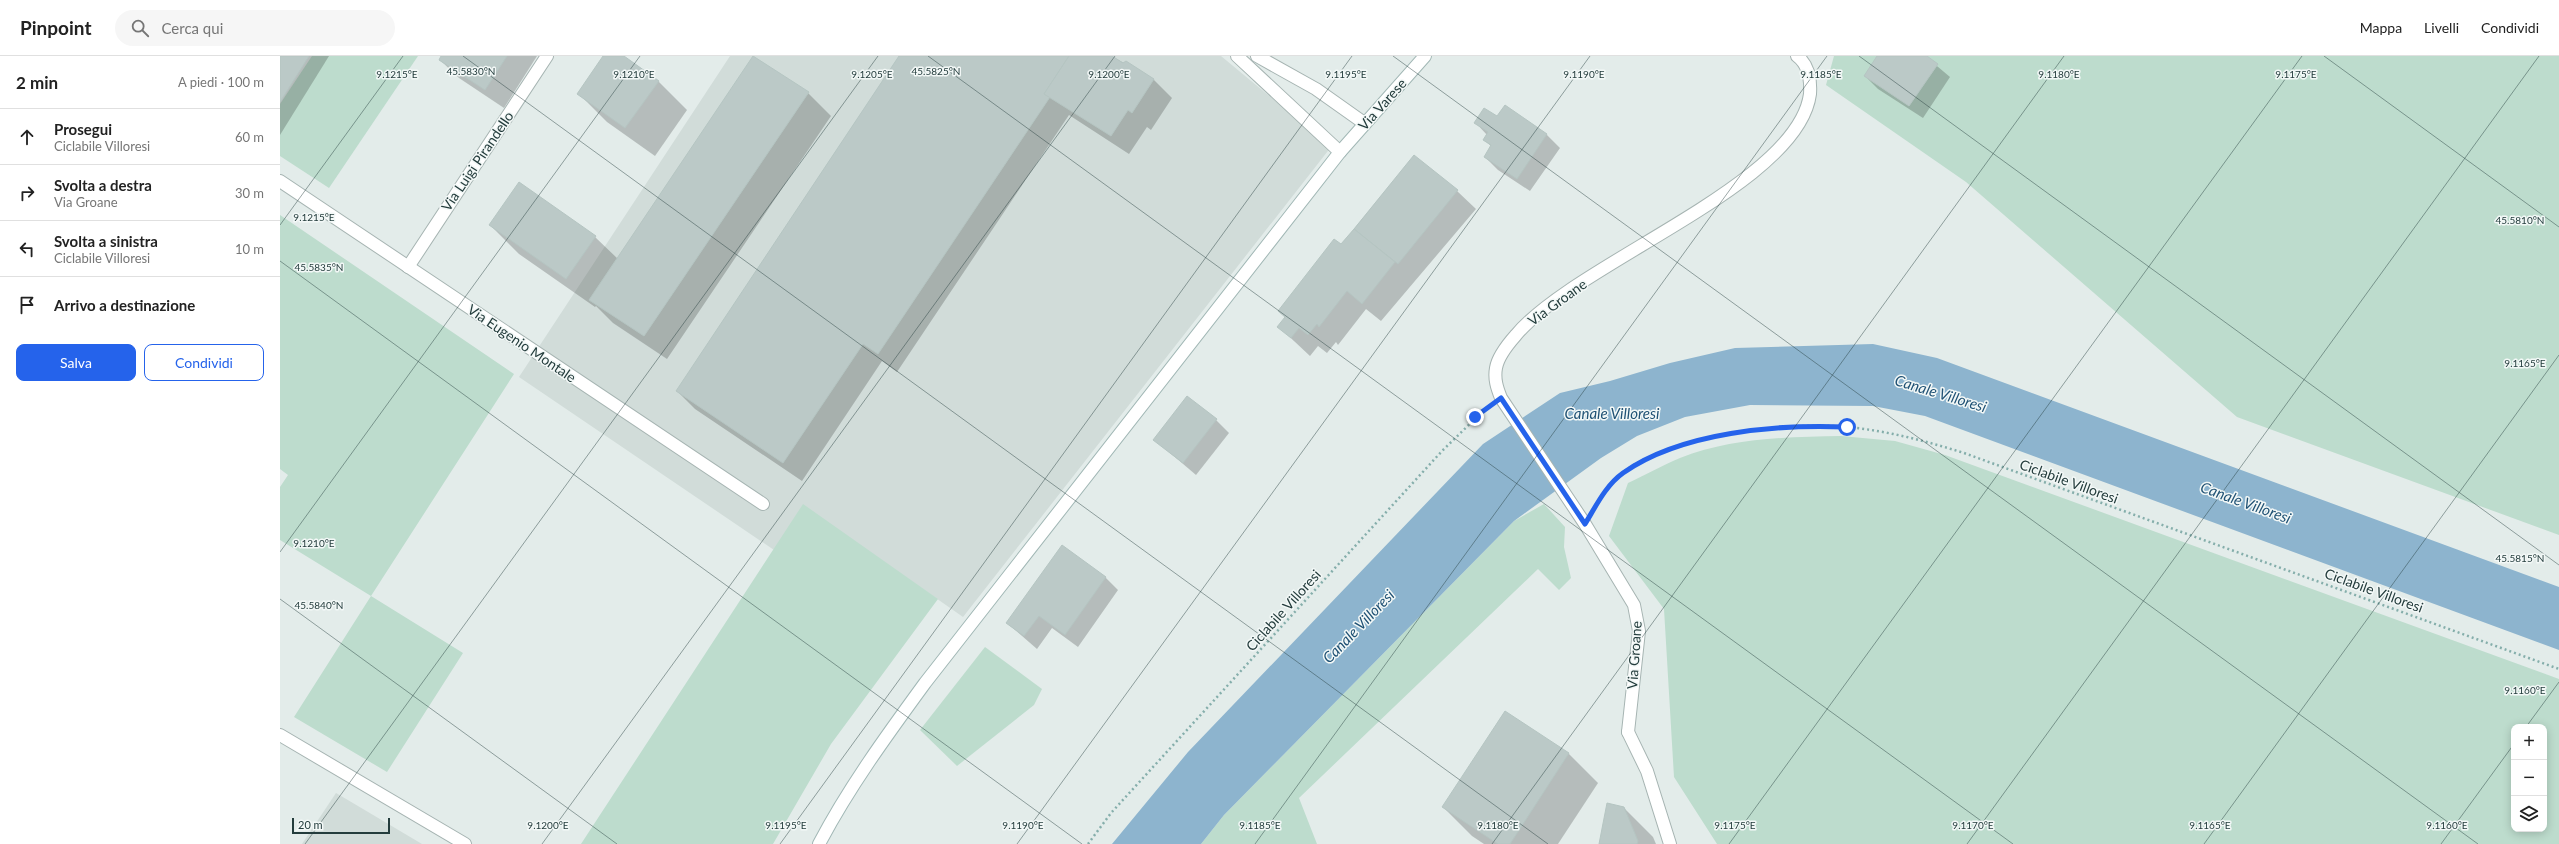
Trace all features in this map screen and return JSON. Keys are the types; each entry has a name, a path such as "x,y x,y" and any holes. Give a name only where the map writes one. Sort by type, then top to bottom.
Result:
{"street":[{"name":"Via Luigi Pirandello","path":"408,267 548,56"},
{"path":"1237,56 1340,152"},
{"path":"1257,56 1316,89 1364,123"},
{"name":"Via Varese","path":"819,844 835,813 876,750 925,683 1340,152 1424,56"},
{"name":"Via Groane","path":"1670,844 1647,771 1628,732 1638,621 1630,598 1585,524 1501,398 1496,383 1496,367 1509,344 1524,325 1554,300 1745,179 1776,152 1795,131 1803,118 1810,86 1805,64 1797,56"},
{"name":"Via Eugenio Montale","path":"280,182 763,504"},
{"path":"280,735 465,844"}],"path":[{"name":"Ciclabile Villoresi","path":"1088,844 1111,813 1442,451 1475,417 1501,398"},
{"name":"Ciclabile Villoresi","path":"1585,524 1607,488 1622,473 1651,457 1698,442 1774,427 1826,426 1883,431 1964,453 2559,669"}],"shaded area":[{"path":"730,56 1221,56 1331,147 963,617 803,505 774,550 519,377"},
{"path":"336,793 422,844 302,844"}],"green space":[{"path":"312,56 418,56 329,188 280,156 280,104"},
{"path":"1834,56 2559,56 2559,535 2237,417 1966,182 1826,85"},
{"path":"280,215 514,374 371,596 280,540 280,487 288,475 280,469"},
{"path":"1841,436 1895,441 1945,455 2559,679 2559,844 1717,844 1674,777 1664,609 1609,536 1628,483 1680,458 1699,451 1719,446 1780,438"},
{"path":"803,504 938,599 831,744 773,844 581,844"},
{"path":"1544,504 1565,527 1564,547 1571,578 1559,590 1538,569 1299,798 1317,844 1201,844 1224,815 1514,521"},
{"path":"371,596 463,653 387,772 294,717"},
{"path":"985,647 1042,689 1034,705 957,766 920,730"}],"water":[{"name":"Canale Villoresi","path":"1873,344 1937,358 2559,587 2559,650 1925,416 1873,406 1750,405 1685,417 1637,436 1601,458 1514,521 1224,815 1201,844 1112,844 1188,752 1483,444 1560,393 1610,381 1670,363 1735,348"}],"building":[{"path":"280,56 309,56 280,102"},
{"path":"441,56 507,56 485,90 439,60"},
{"path":"603,56 624,56 659,81 625,128 577,94"},
{"path":"753,56 809,92 644,336 589,300"},
{"path":"899,56 1069,56 1044,94 1050,97 878,354 863,344 783,463 676,391"},
{"path":"1069,56 1112,56 1123,63 1126,61 1154,79 1132,113 1128,110 1111,136 1044,94"},
{"path":"1877,56 1927,56 1938,64 1909,106 1864,76"},
{"path":"1505,105 1547,134 1517,179 1484,157 1491,145 1483,140 1488,132 1474,123 1484,108 1497,116"},
{"path":"1414,155 1458,190 1398,264 1354,229"},
{"path":"519,182 596,236 566,279 489,225"},
{"path":"1354,229 1395,262 1362,304 1347,291 1319,327 1317,324 1308,335 1299,328 1291,338 1277,327 1285,317 1278,311 1334,239 1341,244"},
{"path":"1187,396 1217,419 1183,463 1153,440"},
{"path":"1062,545 1106,577 1065,635 1039,616 1024,636 1006,623"},
{"path":"1505,711 1569,753 1510,844 1498,844 1442,807"},
{"path":"1607,803 1624,807 1638,841 1637,844 1599,844"}],"route":[{"path":"1475,417 1501,398 1585,524 1607,488 1622,473 1651,457 1711,438 1774,427 1847,427"}]}
